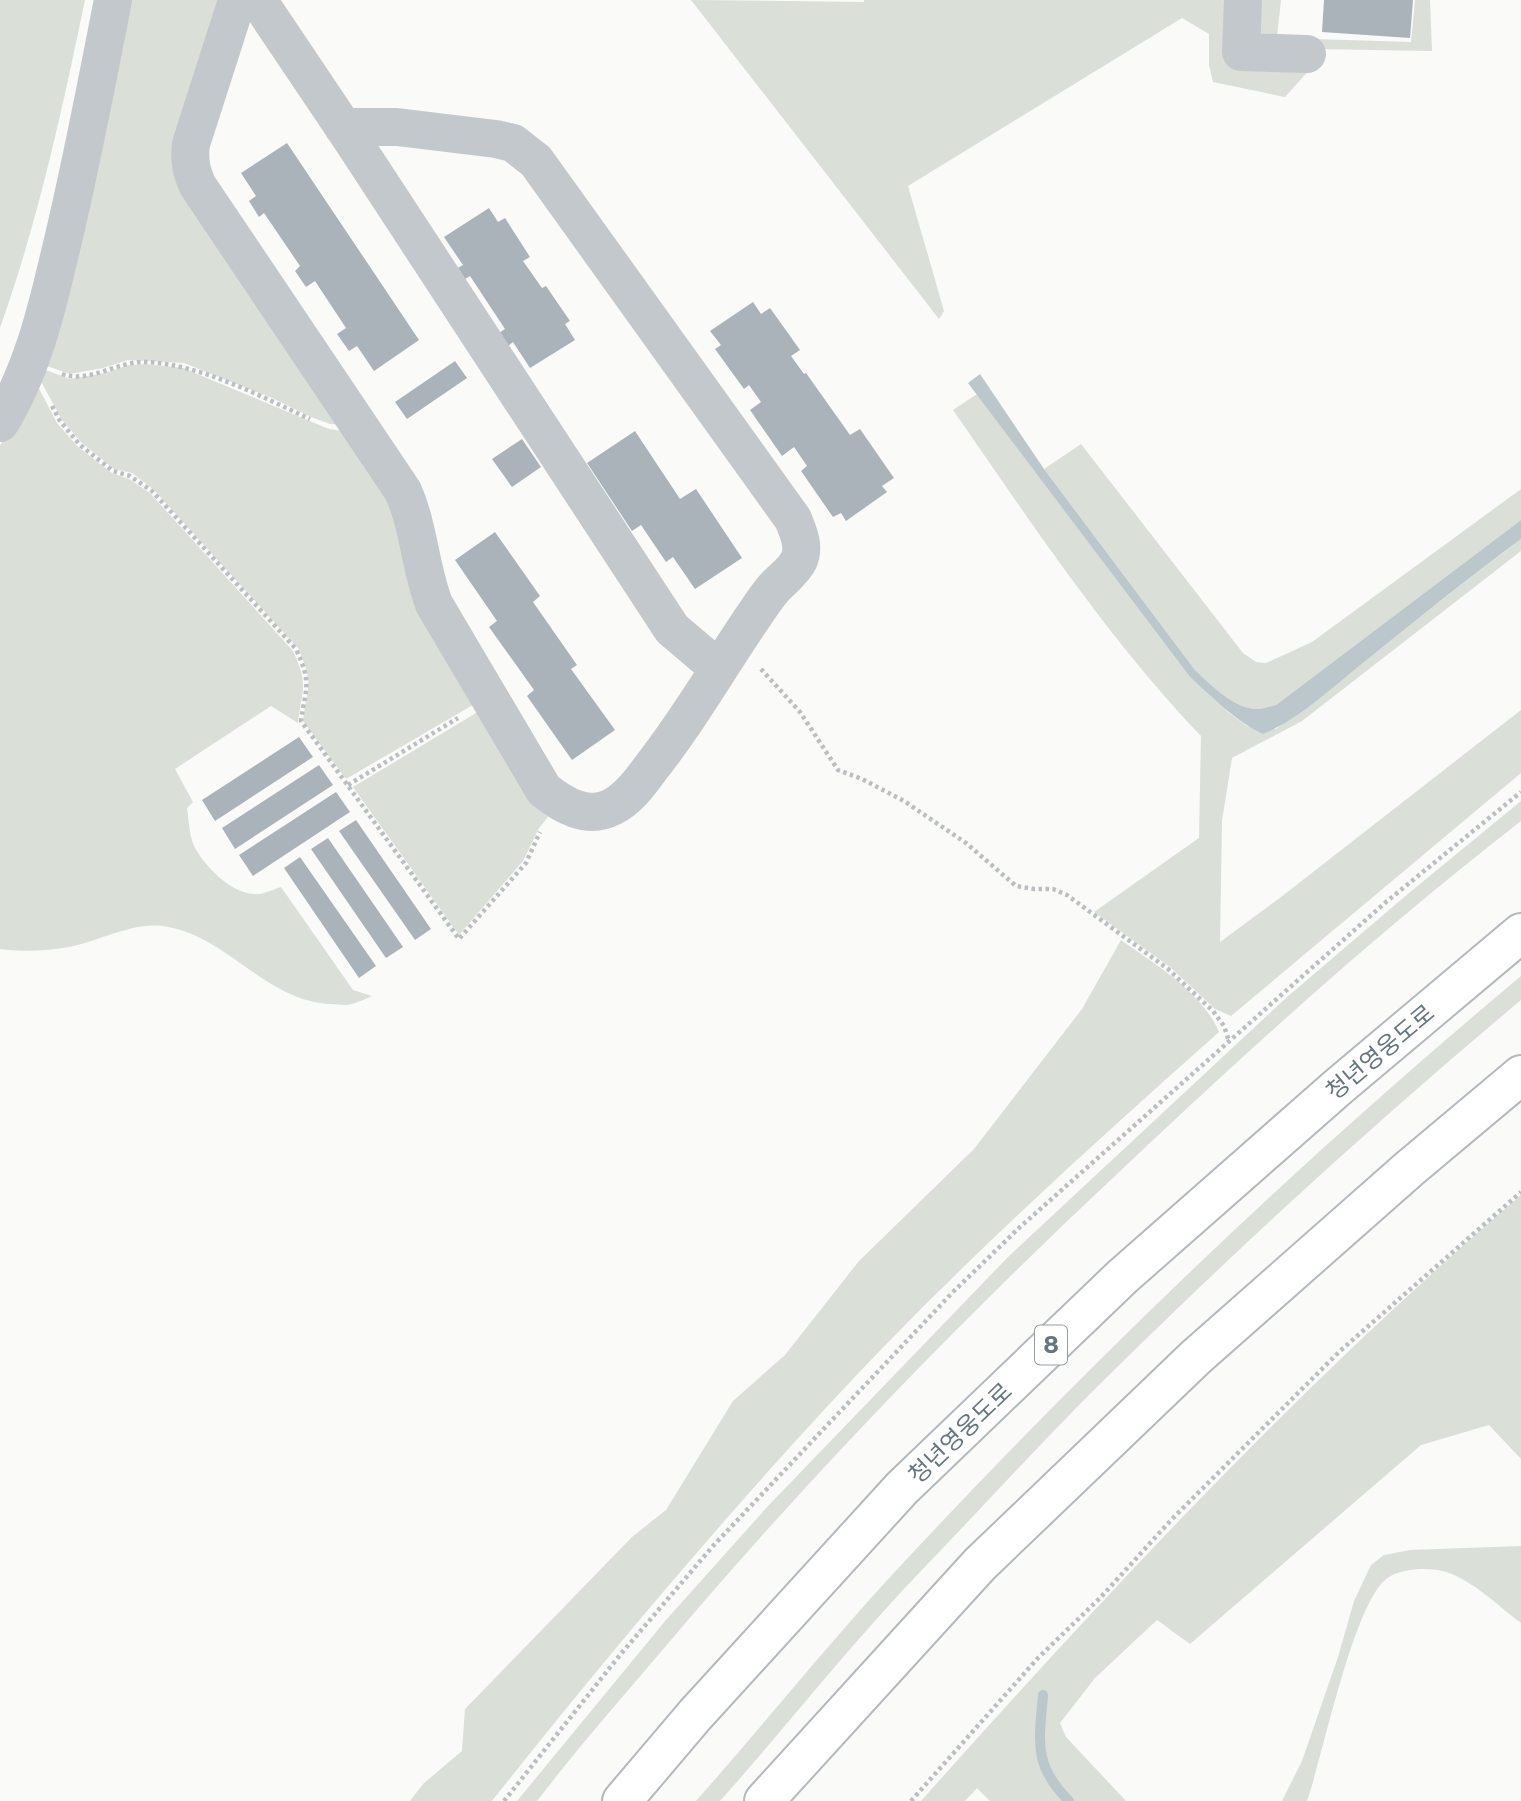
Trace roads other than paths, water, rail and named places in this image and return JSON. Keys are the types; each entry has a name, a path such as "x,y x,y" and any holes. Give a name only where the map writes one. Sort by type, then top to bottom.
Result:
{"highway":[{"name":"청년영웅도로","path":"622,1801 695,1715 902,1488 1122,1276 1338,1087 1521,933"},
{"path":"764,1801 1000,1545 1196,1357 1409,1169 1521,1075"}],"street":[{"path":"0,422 29,362 46,314 70,213 113,0"},
{"path":"246,0 234,10 191,144 189,158 192,173 198,186 403,491 409,504 427,586 434,604 544,790 562,804 578,810 596,811 610,808 623,801 673,741 768,596 800,559 800,535 793,519 536,162 513,143 496,139 397,127 343,127"},
{"path":"258,0 672,629 726,658"},
{"path":"1243,0 1241,52 1307,54"}],"waterway":[{"path":"1043,1695 1041,1752 1049,1776 1069,1801"}]}
